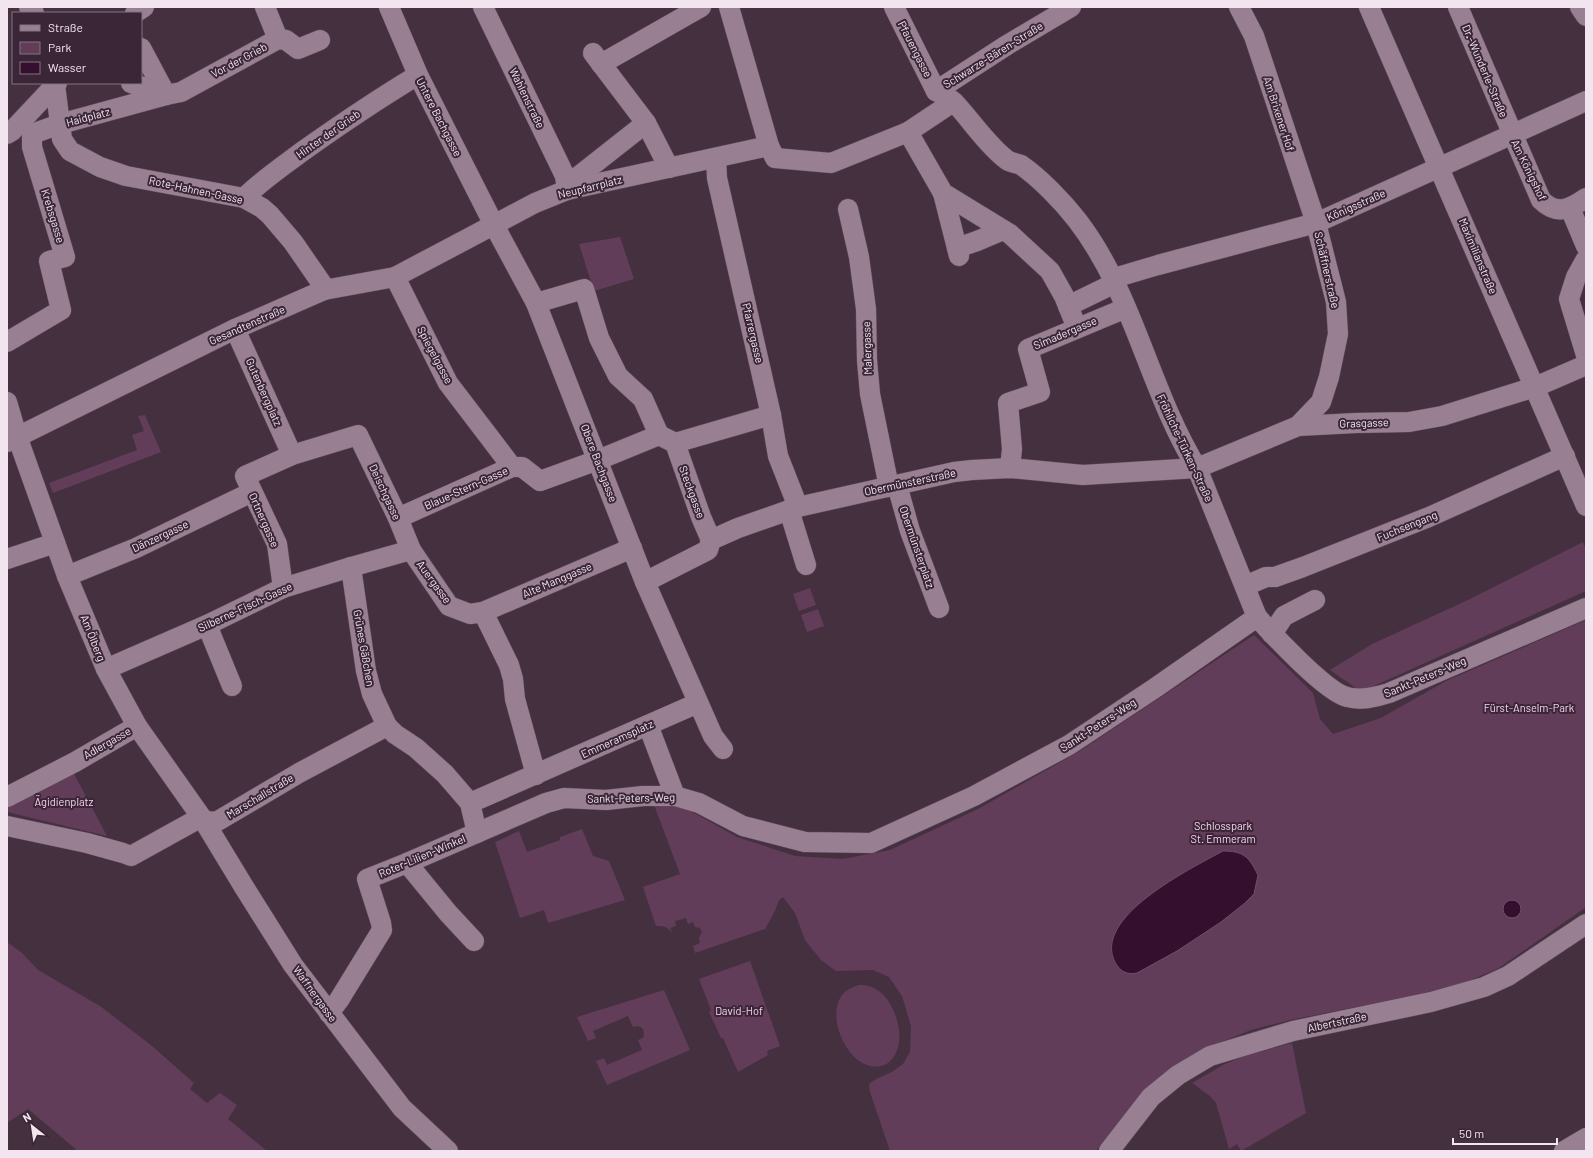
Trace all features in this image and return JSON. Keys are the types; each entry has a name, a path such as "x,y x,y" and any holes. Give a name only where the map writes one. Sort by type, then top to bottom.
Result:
{"street":[{"path":"265,7 278,39"},
{"name":"Untere Bachgasse","path":"389,7 418,75 494,225"},
{"name":"Wahlenstraße","path":"483,7 565,176 567,188"},
{"path":"669,168 646,123 597,59 701,7"},
{"path":"729,7 769,146 775,158 831,163 908,132 953,102"},
{"name":"Pfauengasse","path":"894,7 936,91"},
{"name":"Schwarze-Bären-Straße","path":"936,91 1007,45 1071,7"},
{"name":"Am Brixener Hof","path":"1240,7 1254,36 1316,223"},
{"name":"Maximilianstraße","path":"1369,7 1586,506"},
{"name":"Dr.-Wunderle-Straße","path":"1458,7 1512,135"},
{"path":"1580,7 1586,16"},
{"name":"Vor der Grieb","path":"174,93 278,39 286,40 298,49 320,40"},
{"path":"142,49 174,93"},
{"name":"Hinter der Grieb","path":"244,198 258,184 337,127 376,100 418,75"},
{"name":"Haidplatz","path":"56,84 61,131"},
{"name":"Haidplatz","path":"10,132 56,84"},
{"path":"135,84 174,93"},
{"name":"Fröhliche-Türken-Straße","path":"936,91 953,102 976,129 1008,162 1020,164 1049,190 1077,220 1115,280 1154,380 1189,455 1197,468 1257,617"},
{"name":"Haidplatz","path":"10,132 32,134 61,131 174,93"},
{"name":"Königsstraße","path":"1068,306 1115,280 1158,265 1316,223 1586,101"},
{"name":"Neupfarrplatz","path":"567,188 646,123"},
{"name":"Rote-Hahnen-Gasse","path":"61,131 70,151 100,167 126,176 244,198 262,208 293,242 322,284 324,290"},
{"path":"908,132 943,194 958,252 977,241 1007,232"},
{"name":"Krebsgasse","path":"7,342 61,310 49,261 65,256 32,147 32,134"},
{"name":"Am Königshof","path":"1512,135 1541,200 1546,205 1563,210 1578,203 1586,246"},
{"name":"Neupfarrplatz","path":"494,225 567,188 769,146"},
{"name":"Pfarrergasse","path":"716,158 717,178 771,415 778,456 793,508"},
{"path":"943,194 1007,232 1050,271 1068,306 1077,328"},
{"name":"Malergasse","path":"848,209 859,257 866,309 866,360 870,394 893,486"},
{"name":"Schäffnerstraße","path":"1298,426 1321,402 1338,334 1336,302 1316,223"},
{"name":"Gesandtenstraße","path":"12,439 235,329 324,290 395,277 494,225"},
{"name":"Obere Bachgasse","path":"494,225 536,303 645,582 698,704 713,736 723,749"},
{"path":"1586,259 1576,277 1569,299 1586,355"},
{"name":"Spiegelgasse","path":"395,277 448,383 512,467"},
{"name":"Steckgasse","path":"536,303 584,289 599,338 618,376 643,399 667,439 711,540"},
{"name":"Simadergasse","path":"1010,468 1012,449 1008,403 1040,392 1028,349 1126,308"},
{"name":"Gutenbergplatz","path":"235,329 292,454"},
{"path":"1535,387 1586,365"},
{"name":"Grasgasse","path":"1197,468 1298,426 1409,422 1442,416 1535,387"},
{"name":"Am Ölberg","path":"7,402 12,439 106,669 137,726 204,821"},
{"path":"598,460 667,439 771,415"},
{"name":"Dänzergasse","path":"67,576 136,548 248,484 292,454 358,435"},
{"name":"Deischgasse","path":"358,435 398,518 410,550"},
{"name":"Fuchsengang","path":"1245,586 1266,577 1275,577 1303,567 1429,517 1565,456"},
{"name":"Blaue-Stern-Gasse","path":"398,518 512,467 522,467 540,482 598,460"},
{"name":"Obermünsterstraße","path":"645,582 708,550 711,540 738,528 793,508 954,472 1010,468 1083,476 1197,468"},
{"name":"Ortnergasse","path":"248,484 277,544 283,588"},
{"name":"Obermünsterplatz","path":"893,486 939,608"},
{"path":"793,508 806,565"},
{"path":"7,559 55,543"},
{"name":"Alte Manggasse","path":"483,612 632,548"},
{"name":"Silberne-Fisch-Gasse","path":"106,669 207,625 283,588 410,550"},
{"name":"Auergasse","path":"410,550 449,606 470,614 483,612"},
{"name":"Grünes Gäßchen","path":"351,567 366,671 372,694 388,726"},
{"path":"1272,634 1284,616 1315,600"},
{"name":"Sankt-Peters-Weg","path":"477,833 546,802 564,798 606,800 643,796 676,796 699,803 743,826 805,842 871,843 974,796 1018,774 1069,745 1149,692 1257,617 1272,634 1329,688 1346,697 1374,698 1389,693 1586,608"},
{"path":"483,612 509,665 513,679 515,699 545,771 564,798"},
{"path":"207,625 232,686"},
{"name":"Emmeramsplatz","path":"470,804 698,704"},
{"path":"648,725 676,796"},
{"name":"Adlergasse","path":"7,797 77,761 137,726"},
{"path":"388,726 395,734 416,748 445,774 470,804 477,833"},
{"name":"Marschallstraße","path":"7,826 87,843 131,856 196,820 216,822 299,773 388,726"},
{"name":"Waffnergasse","path":"204,821 293,965 402,1108 448,1151"},
{"name":"Roter-Lilien-Winkel","path":"329,1013 339,1000 382,930 367,879 407,864 477,833"},
{"path":"407,864 448,913 474,941"},
{"name":"Albertstraße","path":"1109,1151 1151,1097 1178,1075 1210,1056 1293,1031 1432,1002 1484,987 1508,976 1586,924"},
{"path":"1564,1151 1586,1138"}],"green space":[{"path":"620,237 634,279 594,291 579,244"},
{"path":"145,415 161,452 53,493 49,483 137,450 132,435 144,431 138,416"},
{"path":"1583,542 1586,550 1586,591 1367,689 1356,688 1330,670 1372,644 1468,600"},
{"path":"810,588 816,605 799,611 793,594"},
{"path":"818,609 824,626 807,632 801,615"},
{"name":"Schlosspark St. Emmeram","path":"1586,620 1586,907 1499,968 1464,983 1412,996 1290,1020 1251,1030 1206,1048 1144,1094 1096,1151 890,1151 870,1092 869,1084 892,1072 903,1064 910,1052 911,1026 902,996 889,977 873,970 836,971 821,960 805,940 795,913 783,897 779,900 765,929 695,953 693,946 700,943 699,938 702,932 700,928 695,927 693,922 688,924 686,918 675,921 676,926 670,928 674,936 666,928 656,926 643,887 680,874 653,802 680,805 737,837 795,856 843,859 890,850 978,809 1080,751 1254,635 1313,693 1320,719 1333,734 1381,718 1446,681"},
{"name":"Ägidienplatz","path":"73,772 107,836 7,812 7,805"},
{"path":"582,829 593,856 609,861 625,900 548,923 544,910 520,918 495,842 519,831 527,852 560,840 560,837"},
{"path":"7,942 22,953 38,970 100,1006 152,1046 194,1083 190,1089 207,1103 220,1093 237,1105 228,1119 267,1151 78,1151 28,1109 7,1123"},
{"name":"David-Hof","path":"750,961 780,1046 767,1051 768,1055 738,1072 723,1038 721,1038 709,1012 711,1010 699,979"},
{"path":"859,985 869,986 885,996 895,1014 898,1024 899,1043 890,1062 884,1065 872,1066 861,1062 851,1054 838,1029 836,1016 838,1004 845,992 850,988"},
{"path":"664,990 690,1050 607,1085 596,1061 604,1058 607,1065 642,1050 638,1040 643,1038 644,1032 642,1028 638,1026 633,1027 628,1016 593,1031 596,1038 588,1041 577,1017"},
{"path":"1292,1043 1306,1113 1241,1151 1237,1144 1229,1149 1216,1103 1211,1097 1192,1083 1223,1065 1242,1057"}],"water":[{"path":"1223,851 1236,852 1249,859 1258,875 1254,894 1221,922 1177,951 1137,973 1131,974 1122,971 1116,964 1112,947 1117,929 1130,913 1168,882"},
{"path":"1512,900 1518,903 1521,909 1518,915 1512,918 1506,915 1503,909 1506,903"}],"park label":[{"name":"Fürst-Anselm-Park","path":"1529,708"}]}
